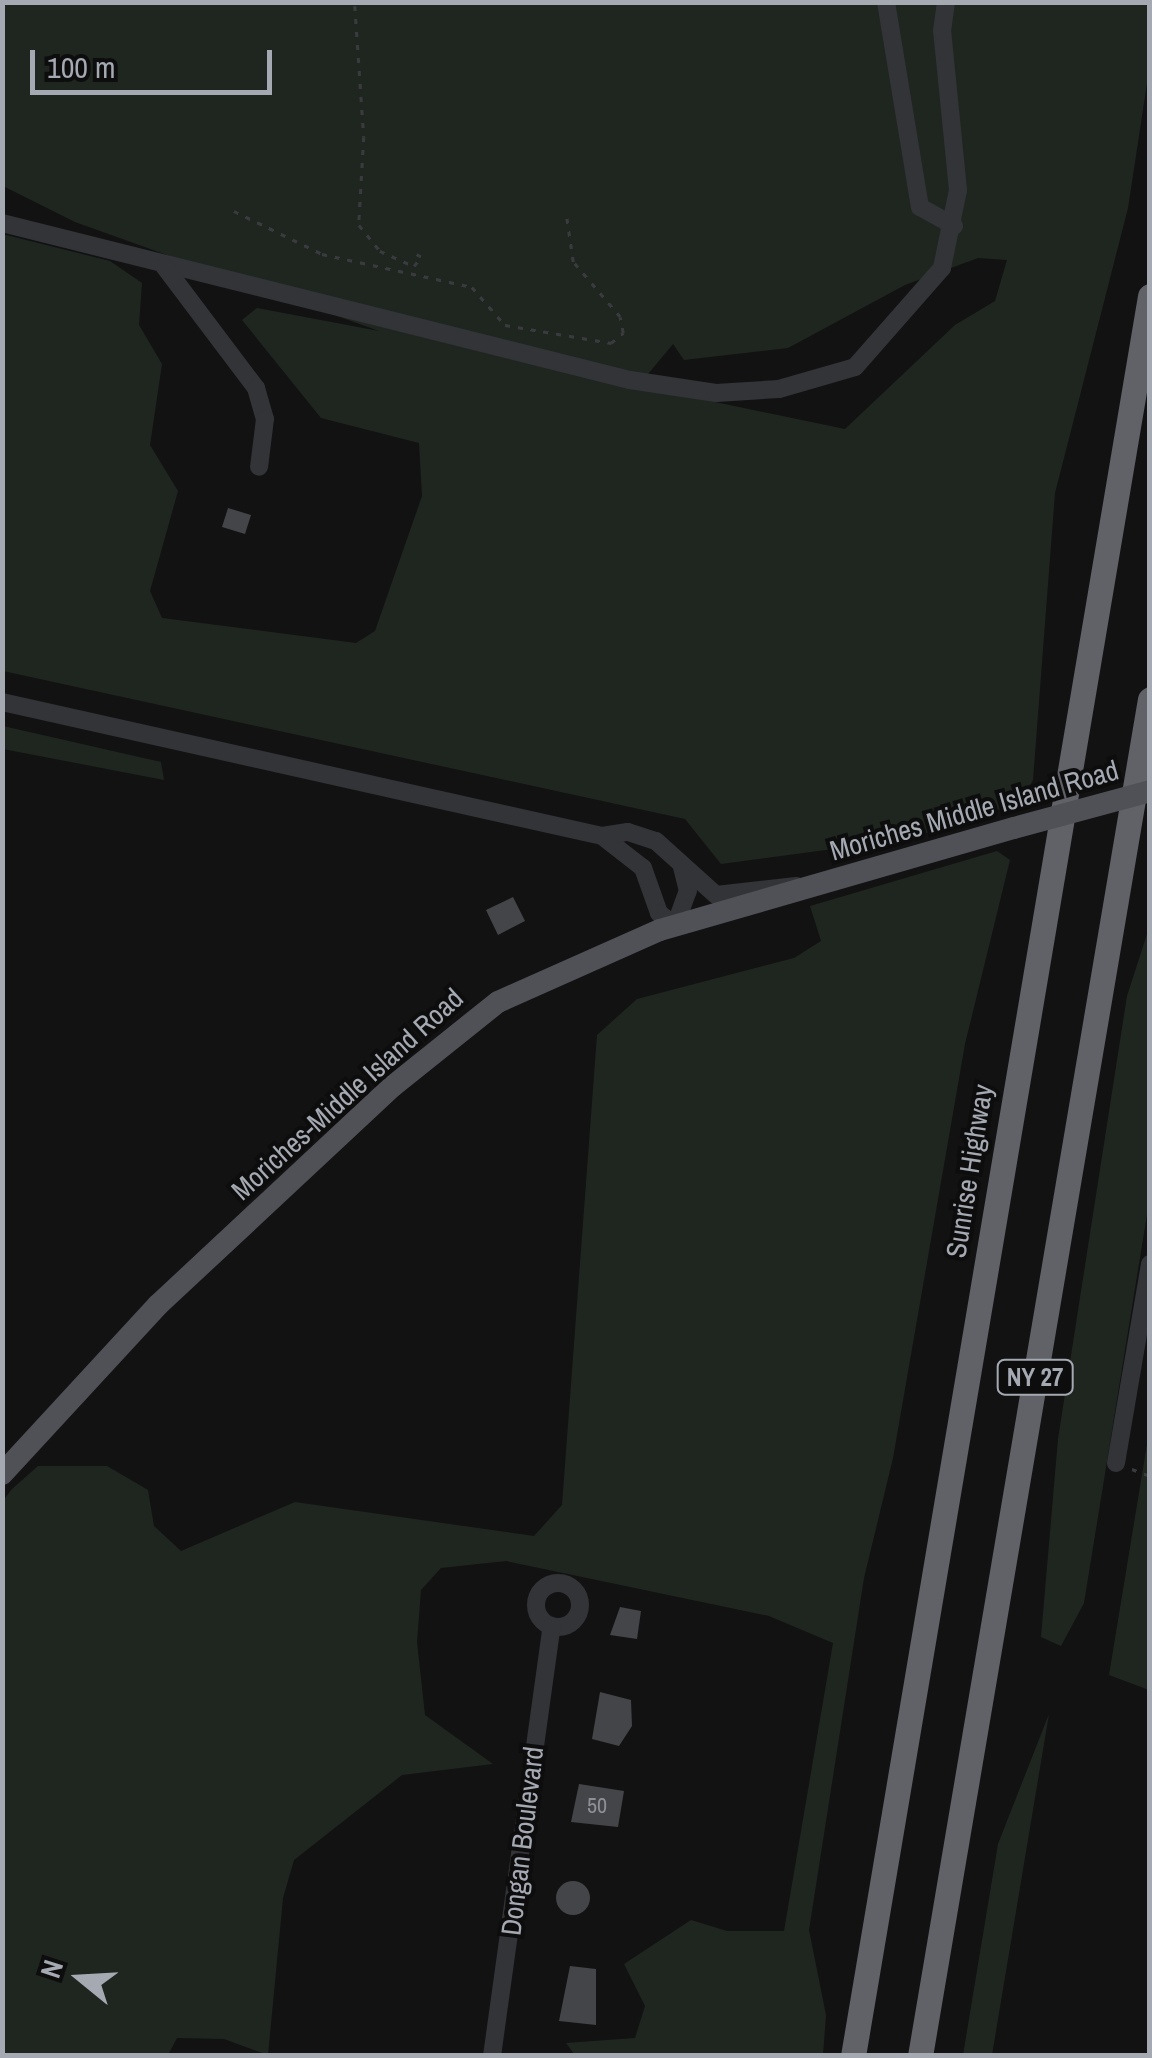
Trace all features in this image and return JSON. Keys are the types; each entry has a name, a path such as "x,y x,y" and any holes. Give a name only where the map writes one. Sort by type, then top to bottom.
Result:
{"highway":[{"name":"Sunrise Highway","path":"853,2056 1150,296"},
{"name":"NY 27","path":"920,2056 1150,699"}],"main road":[{"name":"Moriches Middle Island Road","path":"814,887 1150,791"},
{"name":"Moriches-Middle Island Road","path":"2,1474 158,1304 462,1026 552,973 675,926 814,887"}],"street":[{"path":"886,2 920,206 954,226"},
{"path":"2,223 630,380 716,393 780,389 855,368 942,268 954,226 946,2"},
{"path":"164,266 256,388 265,418 259,467"},
{"path":"2,702 602,836 643,836 716,894 814,887"},
{"path":"602,836 644,868 659,913 675,926 688,891 682,867"},
{"path":"1116,1463 1150,1264"},
{"name":"Dongan Boulevard","path":"492,2056 552,1626"}],"path":[{"path":"356,6 365,162 359,225 380,251 414,266 421,257 413,253"},
{"path":"234,211 322,254 472,287 505,325 612,343 622,333 620,316 572,262 566,214"}],"shaded area":[{"path":"3,3 1149,3 1149,70 1128,208 1055,493 1033,780 1022,802 908,839 721,864 685,819 3,671 2,234 110,261 142,283 139,325 162,364 150,445 178,491 150,591 162,618 356,643 375,631 422,496 419,443 321,418 242,320 257,308 379,331 75,222 3,186","holes":["978,258 1007,260 995,301 955,325 845,429 638,386 673,344 684,360 788,348 905,285"]},
{"path":"3,726 161,762 164,780 3,749"},
{"path":"997,851 1010,860 965,1044 893,1458 864,1578 809,1930 826,2015 823,2055 575,2055 566,2043 635,2038 645,2006 624,1964 691,1920 727,1931 784,1931 833,1643 769,1616 506,1561 441,1568 421,1590 417,1642 425,1715 493,1764 402,1775 294,1860 283,1898 268,2055 224,2039 177,2038 168,2055 3,2055 2,1502 12,1489 38,1466 107,1466 148,1490 154,1526 181,1551 295,1502 534,1536 562,1505 597,1035 637,999 794,958 821,941 810,906"},
{"path":"1149,928 1150,1196 1084,1603 1061,1646 1041,1637 1058,1439 1127,996"},
{"path":"1149,1432 1149,1690 1109,1675"},
{"path":"1049,1714 992,2055 963,2055 998,1844"}],"building":[{"path":"228,508 251,515 245,534 222,527"},
{"path":"513,897 525,921 498,935 486,910"},
{"path":"620,1607 641,1611 637,1639 610,1635"},
{"path":"600,1692 631,1700 632,1726 619,1746 592,1739"},
{"path":"579,1784 624,1791 618,1827 571,1822"},
{"path":"573,1881 585,1886 590,1898 585,1910 573,1915 561,1910 556,1898 561,1886"},
{"path":"570,1966 596,1969 596,2025 559,2021"}]}
